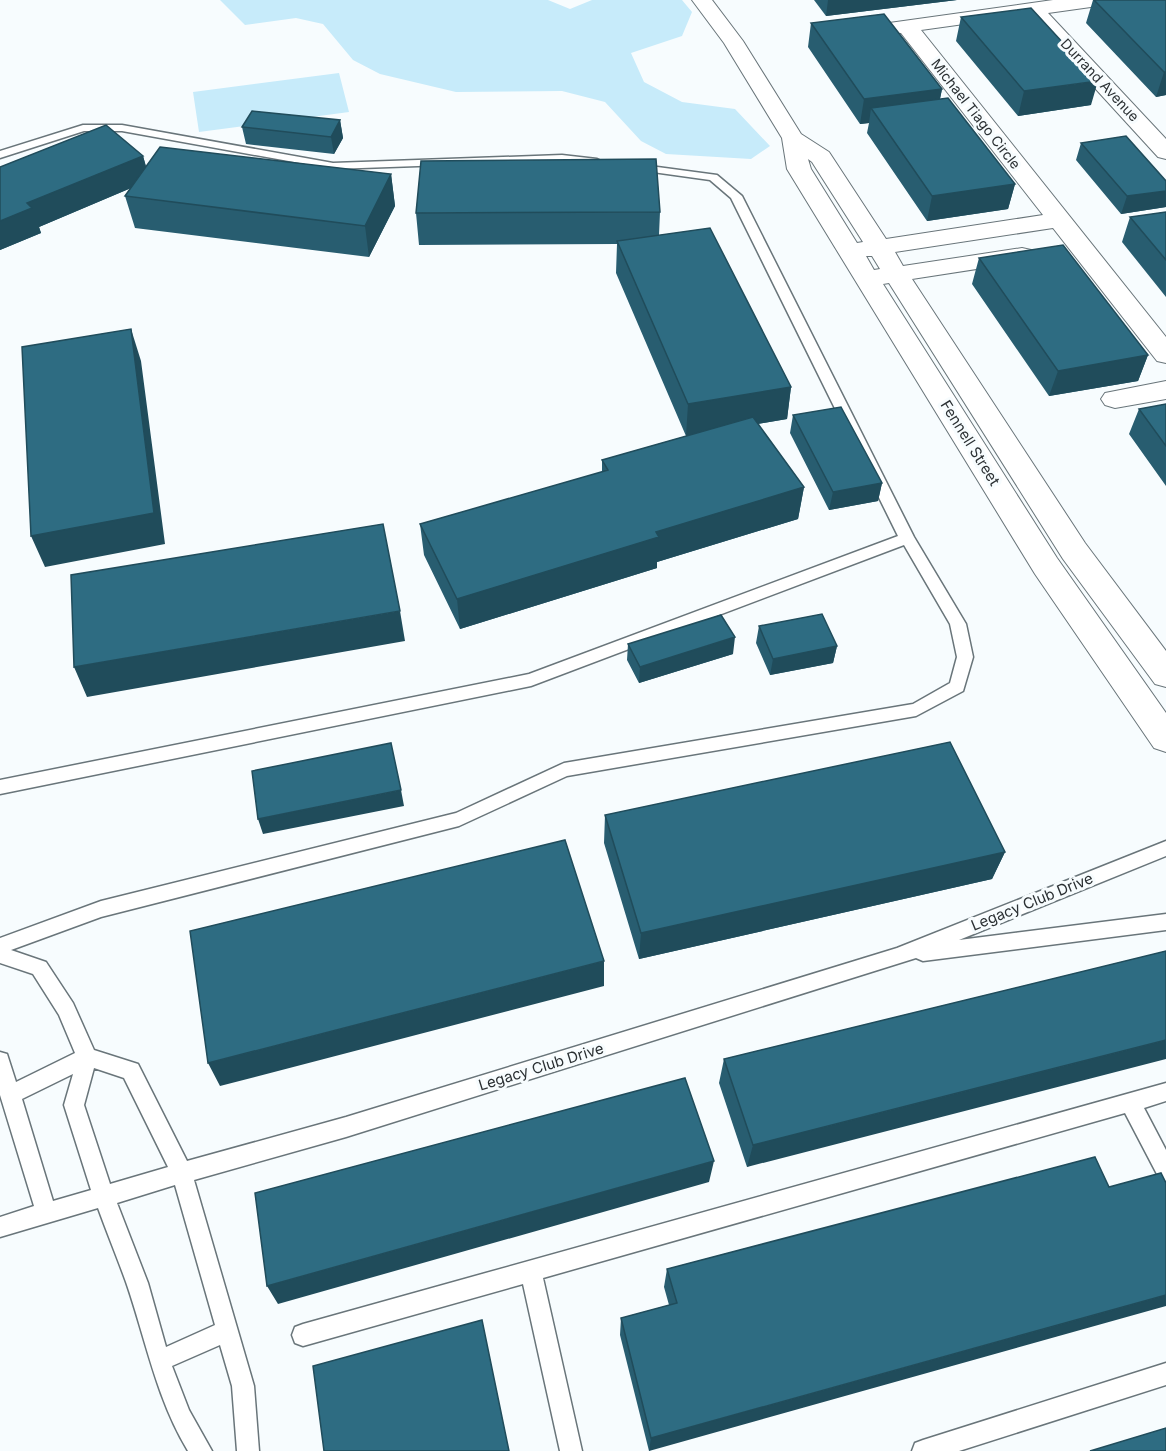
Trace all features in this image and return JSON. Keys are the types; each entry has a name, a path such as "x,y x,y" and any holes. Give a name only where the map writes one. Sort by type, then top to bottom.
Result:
{"street":[{"name":"Fennell Street","path":"702,0 733,41 793,138 799,169 1046,566 1166,739"},
{"path":"866,30 1098,0"},
{"name":"Durrand Avenue","path":"1033,9 1166,152"},
{"name":"Michael Tiago Circle","path":"906,25 1060,220 1061,249 1166,355"},
{"name":"Fennell Street","path":"793,138 821,157 1074,551 1166,675"},
{"path":"850,251 1060,220"},
{"path":"983,232 1003,258"},
{"path":"867,279 1061,249"},
{"path":"1115,399 1166,390"}],"lane":[{"path":"0,155 83,128 122,128 333,166 562,158 713,177 736,196 907,538 958,624 964,657 957,687 916,710 564,770 459,819 101,909 0,946"},
{"path":"0,787 531,680 907,538"},
{"name":"Legacy Club Drive","path":"0,1227 346,1127 899,956 1166,848"},
{"name":"Legacy Club Drive","path":"899,956 1166,922"},
{"path":"0,955 39,968 66,1009 87,1057 74,1105 104,1197 137,1283 159,1361 180,1417 201,1451"},
{"path":"10,1095 87,1057 131,1071 182,1173 243,1386 248,1451"},
{"path":"0,1061 47,1214"},
{"path":"303,1335 1166,1092"},
{"path":"1130,1102 1166,1171"},
{"path":"531,1271 571,1451"},
{"path":"159,1361 227,1331"},
{"path":"923,1451 1166,1374"}],"shaded area":[{"path":"220,0 548,0 570,9 592,0 682,0 692,12 682,36 631,53 644,82 682,102 735,109 770,146 751,159 666,154 641,141 605,102 562,91 456,92 380,74 353,60 323,24 296,18 245,25"},
{"path":"339,73 349,112 199,132 193,92"}],"building":[{"path":"1094,0 1166,0 1166,72 1164,72"},
{"path":"1031,8 1098,81 1024,91 961,17"},
{"path":"884,14 942,89 864,99 811,23"},
{"path":"948,98 1015,184 932,196 871,108"},
{"path":"252,111 340,120 331,137 242,127"},
{"path":"106,125 143,156 27,203 32,208 0,221 0,167"},
{"path":"1126,136 1166,181 1166,191 1127,196 1081,143"},
{"path":"160,147 391,174 365,226 125,196"},
{"path":"656,159 660,212 416,213 421,161"},
{"path":"1166,212 1166,260 1130,217"},
{"path":"710,228 791,387 688,404 617,241"},
{"path":"1063,245 1148,355 1058,371 979,258"},
{"path":"131,329 154,513 31,536 22,347"},
{"path":"1166,404 1166,446 1139,409"},
{"path":"841,407 882,483 833,492 793,415"},
{"path":"753,417 804,487 656,532 659,537 457,599 420,524 608,470 602,460"},
{"path":"383,524 400,611 74,667 71,575"},
{"path":"822,614 837,646 773,659 759,626"},
{"path":"721,615 735,637 640,667 628,644"},
{"path":"950,742 1005,852 641,933 605,815"},
{"path":"391,743 401,790 258,819 252,771"},
{"path":"565,840 604,961 208,1063 190,931"},
{"path":"1166,951 1166,1040 753,1145 724,1059"},
{"path":"685,1078 714,1161 267,1286 255,1193"},
{"path":"1095,1157 1109,1187 1161,1173 1166,1183 1166,1295 651,1438 621,1318 677,1303 667,1269"},
{"path":"482,1320 509,1451 324,1451 313,1366"},
{"path":"1166,1428 1166,1451 1090,1451"}]}
